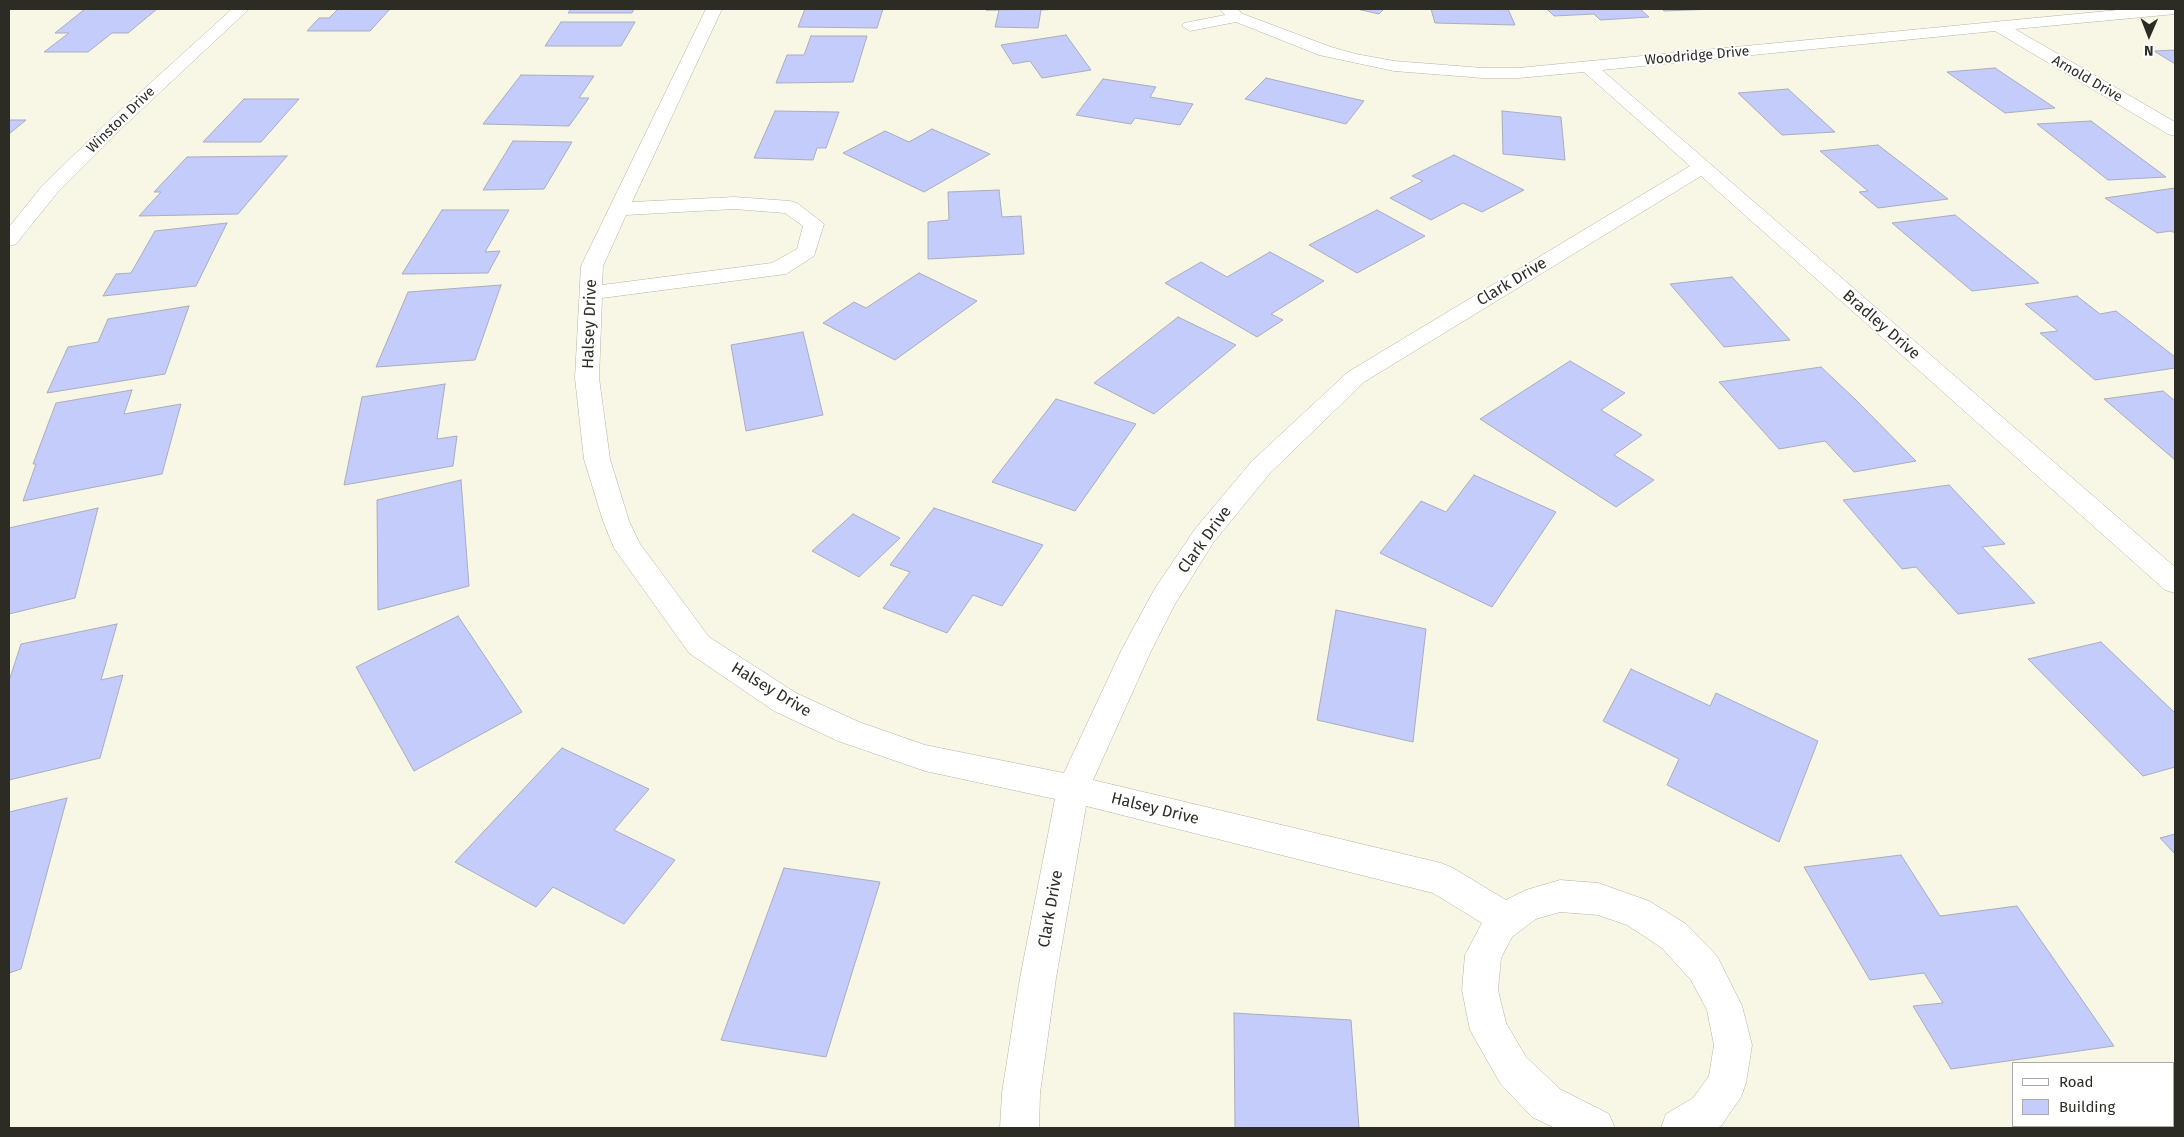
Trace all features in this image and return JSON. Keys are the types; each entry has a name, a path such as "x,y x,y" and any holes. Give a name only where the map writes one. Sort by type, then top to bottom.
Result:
{"street":[{"name":"Winston Drive","path":"9,240 50,189 104,135 241,9"},
{"name":"Halsey Drive","path":"714,9 592,266 587,378 597,459 613,512 628,548 699,645 785,702 849,732 925,758 1073,789 1441,879 1508,920"},
{"name":"Woodridge Drive","path":"1233,13 1325,51 1394,66 1483,74 1588,66 2175,9"},
{"path":"1190,26 1233,13"},
{"name":"Arnold Drive","path":"1999,27 2175,130"},
{"name":"Bradley Drive","path":"1588,66 2175,583"},
{"name":"Clark Drive","path":"1019,1128 1021,1093 1038,978 1073,789 1136,651 1164,598 1204,536 1261,468 1356,377 1701,166"},
{"path":"591,294 778,270 807,252 814,224 790,207 734,203 619,209"},
{"path":"1594,1128 1546,1103 1512,1070 1489,1030 1480,990 1483,955 1500,925 1526,906 1560,896 1598,899 1637,912 1674,936 1704,968 1724,1006 1733,1045 1727,1083 1707,1112 1680,1128"}],"building":[{"path":"85,9 157,9 128,33 112,33 88,52 44,52 69,33 55,33"},
{"path":"338,9 390,9 370,31 307,31 319,18 329,18"},
{"path":"571,9 634,9 632,13 568,13"},
{"path":"805,9 883,9 877,28 798,27"},
{"path":"1059,9 1041,10 1038,28 995,27 999,10 986,10"},
{"path":"1357,9 1384,9 1379,14"},
{"path":"1431,9 1508,9 1515,25 1435,23"},
{"path":"1547,9 1640,9 1649,17 1600,20 1594,14 1554,16"},
{"path":"1662,9 1713,9 1664,11"},
{"path":"561,22 635,22 621,46 545,46"},
{"path":"1066,35 1091,70 1042,78 1030,61 1013,64 1001,45"},
{"path":"811,36 867,36 853,82 776,83 787,55 804,55"},
{"path":"2175,50 2175,64 2154,51"},
{"path":"1995,68 2055,108 2005,113 1947,72"},
{"path":"521,75 594,76 579,98 589,98 569,126 483,124"},
{"path":"1266,78 1364,101 1346,124 1245,99"},
{"path":"1103,79 1156,87 1150,97 1193,104 1180,125 1135,118 1131,124 1076,115"},
{"path":"1788,89 1835,132 1782,135 1738,93"},
{"path":"244,99 299,99 261,142 203,142"},
{"path":"775,111 839,112 826,148 817,148 813,160 754,158"},
{"path":"1502,111 1561,117 1565,160 1503,154"},
{"path":"9,120 26,120 9,134"},
{"path":"2091,121 2166,177 2108,180 2037,124"},
{"path":"932,129 990,154 924,192 843,153 885,131 909,142"},
{"path":"513,141 572,142 544,189 483,190"},
{"path":"1878,145 1948,199 1878,208 1859,192 1868,191 1820,151"},
{"path":"1454,155 1524,190 1482,212 1463,203 1431,220 1390,198 1423,181 1412,176"},
{"path":"287,156 238,214 139,216 161,192 154,192 187,157"},
{"path":"2175,188 2175,233 2171,231 2157,233 2105,198"},
{"path":"999,190 1002,217 1021,216 1024,254 928,259 928,222 949,220 948,192"},
{"path":"442,210 509,210 485,252 500,251 488,273 402,274"},
{"path":"1377,210 1425,236 1357,273 1309,245"},
{"path":"1955,215 2039,283 1972,291 1892,223"},
{"path":"227,223 196,286 103,296 116,274 131,273 155,231"},
{"path":"1270,252 1324,281 1271,314 1283,320 1257,337 1165,283 1201,262 1227,277"},
{"path":"919,273 977,301 895,360 823,323 854,302 866,308"},
{"path":"1732,277 1790,340 1724,347 1670,284"},
{"path":"501,285 475,360 376,367 408,292"},
{"path":"2077,296 2100,314 2116,311 2175,357 2175,368 2095,380 2040,333 2058,331 2025,304"},
{"path":"189,306 165,374 47,393 68,347 98,342 108,319"},
{"path":"1178,317 1236,345 1154,414 1094,383"},
{"path":"803,332 823,415 746,431 731,345"},
{"path":"1570,361 1625,393 1601,410 1642,435 1614,455 1654,480 1616,507 1480,419"},
{"path":"1821,367 1916,461 1854,472 1825,441 1779,449 1719,382"},
{"path":"445,384 437,439 457,436 453,466 344,485 362,397"},
{"path":"132,390 124,414 181,404 162,474 23,501 36,464 33,464 56,403"},
{"path":"2163,391 2175,401 2175,460 2104,399"},
{"path":"1056,399 1136,424 1075,511 992,482"},
{"path":"1474,475 1556,512 1492,607 1380,553 1421,501 1446,512"},
{"path":"461,480 469,586 378,610 377,500"},
{"path":"1949,485 2005,544 1982,547 2035,603 1958,614 1916,567 1902,569 1843,500"},
{"path":"98,508 75,598 9,614 9,528"},
{"path":"934,508 1043,545 1002,606 973,595 947,633 883,608 910,572 890,565"},
{"path":"853,514 900,538 859,577 812,551"},
{"path":"1336,610 1426,629 1413,742 1317,720"},
{"path":"458,616 522,712 414,771 356,667"},
{"path":"117,624 101,680 123,675 100,758 9,780 9,681 21,644"},
{"path":"2101,642 2175,713 2175,767 2143,776 2028,659"},
{"path":"1631,669 1710,706 1716,693 1818,741 1779,842 1667,785 1679,759 1603,721"},
{"path":"562,748 649,789 614,830 675,860 624,924 553,887 536,907 455,862"},
{"path":"67,798 21,969 9,973 9,812"},
{"path":"2175,834 2175,854 2160,838"},
{"path":"1901,855 1940,916 2017,906 2114,1046 1951,1069 1913,1006 1943,1003 1924,973 1870,980 1804,867"},
{"path":"784,868 880,882 826,1057 721,1040"},
{"path":"1234,1013 1351,1020 1359,1128 1235,1128"}]}
